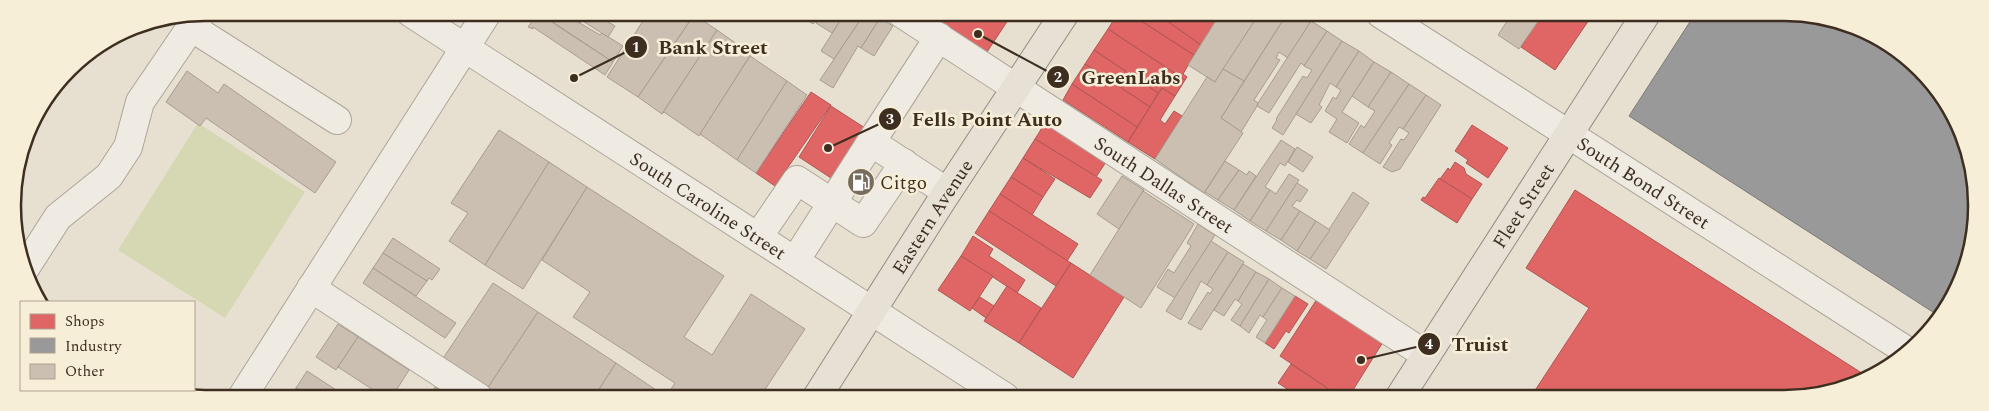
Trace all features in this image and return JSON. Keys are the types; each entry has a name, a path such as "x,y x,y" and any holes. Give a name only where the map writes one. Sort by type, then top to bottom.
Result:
{"main road":[{"name":"Eastern Avenue","path":"821,390 947,192 1060,21"},
{"name":"Fleet Street","path":"1404,390 1641,21"}],"street":[{"name":"South Caroline Street","path":"423,21 993,390"},
{"path":"246,390 482,21"},
{"name":"South Dallas Street","path":"914,21 1426,355"},
{"name":"South Bond Street","path":"1392,21 1901,347"},
{"path":"30,261 58,217 109,176 128,147 140,102 194,22"},
{"path":"197,22 337,120"},
{"path":"795,261 939,37"},
{"path":"871,142 947,192"},
{"path":"758,238 797,180 863,223 904,163"},
{"path":"311,288 467,390"}],"green space":[{"path":"198,123 305,192 225,318 118,250"}],"building: Shops":[{"path":"938,21 1007,21 987,52"},
{"path":"1113,21 1141,21 1194,55 1183,74 1187,77 1185,80 1108,29"},
{"path":"1141,21 1167,21 1201,45 1194,55"},
{"path":"1167,21 1216,21 1201,45"},
{"path":"1538,21 1588,21 1555,70 1521,47"},
{"path":"1108,29 1185,80 1175,96 1162,88 1158,93 1094,50"},
{"path":"1094,50 1158,93 1150,107 1085,64"},
{"path":"1085,64 1150,107 1137,127 1072,84"},
{"path":"1072,84 1137,127 1128,142 1063,100"},
{"path":"1162,88 1175,96 1160,120 1165,124 1174,111 1182,116 1155,159 1128,142"},
{"path":"811,92 831,105 775,186 756,173"},
{"path":"831,106 865,128 831,178 799,157"},
{"path":"1045,123 1106,162 1096,177 1035,139"},
{"path":"1472,125 1508,148 1488,178 1466,163 1468,160 1455,151"},
{"path":"1035,139 1102,180 1090,198 1023,158"},
{"path":"1023,158 1055,179 1043,197 1011,177"},
{"path":"1455,162 1464,168 1466,174 1482,184 1472,199 1440,179 1448,168 1450,170"},
{"path":"1011,177 1043,197 1032,215 1000,194"},
{"path":"1439,178 1472,199 1457,223 1421,200 1423,197 1425,198"},
{"path":"1575,190 1861,373 1819,386 1784,390 1535,390 1589,308 1526,268"},
{"path":"1000,194 1078,244 1067,261 989,211"},
{"path":"989,211 1071,263 1056,286 975,233"},
{"path":"973,236 993,249 989,256 1025,280 1017,293 961,256"},
{"path":"961,256 993,276 970,311 938,290"},
{"path":"1071,263 1124,297 1073,378 1019,343"},
{"path":"1007,286 1041,308 1019,343 984,321"},
{"path":"1295,296 1308,304 1289,333 1286,331 1274,349 1265,343"},
{"path":"980,297 994,306 986,318 972,308"},
{"path":"1317,299 1383,342 1353,390 1330,390 1280,356"},
{"path":"1291,364 1330,390 1289,390 1278,383"}],"building: Industry":[{"path":"1690,21 1784,21 1808,23 1854,35 1886,52 1914,75 1937,103 1954,135 1964,170 1968,206 1964,241 1954,276 1937,308 1934,313 1629,116"}],"building: Other":[{"path":"532,21 550,21 613,62 605,75 533,27 533,29 528,27"},
{"path":"551,21 576,21 600,35 602,33 623,46 613,62"},
{"path":"583,21 608,21 615,26 608,37"},
{"path":"643,21 690,21 638,97 607,77"},
{"path":"690,21 704,21 717,30 662,114 638,97"},
{"path":"817,21 840,21 832,33 816,23"},
{"path":"840,21 860,21 834,59 821,51"},
{"path":"860,21 878,21 861,48 858,46 833,88 820,80"},
{"path":"878,21 885,21 893,26 874,56 861,48"},
{"path":"1216,21 1254,21 1215,82 1188,65"},
{"path":"1254,21 1283,21 1244,81 1223,69"},
{"path":"1283,21 1311,21 1288,58 1279,52 1276,58 1280,60 1254,100 1258,103 1257,106 1241,132 1221,118"},
{"path":"1311,21 1327,31 1304,66 1301,63 1269,113 1257,106 1258,103"},
{"path":"1507,21 1538,21 1519,49 1498,35"},
{"path":"717,30 751,54 699,136 664,112 662,114"},
{"path":"1327,31 1342,41 1283,135 1272,128 1303,76 1307,78 1312,70 1304,66"},
{"path":"1342,41 1359,51 1336,87 1330,83 1319,105 1322,107 1311,123 1296,114"},
{"path":"1359,51 1374,62 1342,112 1359,123 1347,143 1329,132 1337,119 1325,111 1333,97 1336,99 1341,90 1336,87"},
{"path":"750,56 787,81 737,160 700,134"},
{"path":"1374,62 1391,72 1368,107 1352,96"},
{"path":"1223,69 1244,81 1221,118 1243,133 1204,193 1155,159 1207,77 1215,82"},
{"path":"187,71 218,93 224,84 336,162 315,193 206,118 200,126 166,102"},
{"path":"1391,72 1409,84 1363,153 1349,144 1361,125 1364,128 1375,111 1368,107"},
{"path":"787,81 807,95 756,173 737,160"},
{"path":"1409,84 1426,95 1403,129 1399,127 1389,143 1392,145 1380,164 1363,153"},
{"path":"1426,95 1441,105 1400,169 1392,172 1383,167 1401,139 1404,140 1409,133 1403,129"},
{"path":"499,130 549,162 485,265 449,241 468,213 451,203"},
{"path":"1281,140 1295,149 1285,166 1280,163 1265,187 1270,190 1250,221 1234,210"},
{"path":"1297,147 1313,157 1303,172 1288,162"},
{"path":"1225,161 1239,170 1218,200 1205,192"},
{"path":"549,162 587,187 523,289 485,265"},
{"path":"1239,170 1247,175 1249,171 1256,176 1234,210 1218,200"},
{"path":"1289,174 1299,180 1266,231 1250,221 1270,190 1276,194"},
{"path":"1122,176 1144,190 1119,229 1097,214"},
{"path":"1297,183 1308,190 1300,202 1297,200 1292,206 1300,211 1281,240 1266,231"},
{"path":"587,187 724,276 684,337 712,355 751,294 805,329 765,390 670,390 675,383 573,317 590,292 542,260"},
{"path":"1143,191 1194,224 1141,308 1090,275"},
{"path":"1353,192 1369,203 1326,269 1310,259"},
{"path":"1300,211 1316,221 1297,251 1281,240"},
{"path":"1316,221 1330,230 1310,259 1297,251"},
{"path":"1198,224 1215,235 1175,298 1157,287 1168,269 1174,273 1191,246 1187,243"},
{"path":"393,238 440,269 432,280 429,278 427,281 383,253"},
{"path":"1211,241 1228,252 1207,285 1201,281 1181,320 1166,311"},
{"path":"1228,252 1244,262 1201,330 1188,323 1208,292 1210,294 1213,289 1207,285"},
{"path":"383,253 427,281 416,296 373,268"},
{"path":"1243,264 1256,272 1238,301 1235,299 1224,316 1214,310"},
{"path":"373,268 456,323 445,338 363,283"},
{"path":"1256,272 1269,279 1240,326 1231,320 1242,304 1238,301"},
{"path":"1269,279 1282,288 1263,317 1260,315 1249,333 1240,326"},
{"path":"493,283 538,312 487,389 442,360"},
{"path":"1282,288 1295,296 1265,343 1256,337 1267,320 1263,317"},
{"path":"538,312 616,363 599,390 487,389"},
{"path":"338,324 358,337 336,370 316,357"},
{"path":"358,337 409,370 397,389 398,390 373,390 338,367"},
{"path":"616,363 656,390 599,390"},
{"path":"307,371 336,390 299,390 296,388"}],"place":[{"name":"GreenLabs","path":"978,34"},
{"name":"Bank Street","path":"574,78"},
{"name":"Fells Point Auto","path":"828,148"},
{"name":"Citgo","path":"861,182"},
{"name":"Truist","path":"1361,360"}]}
